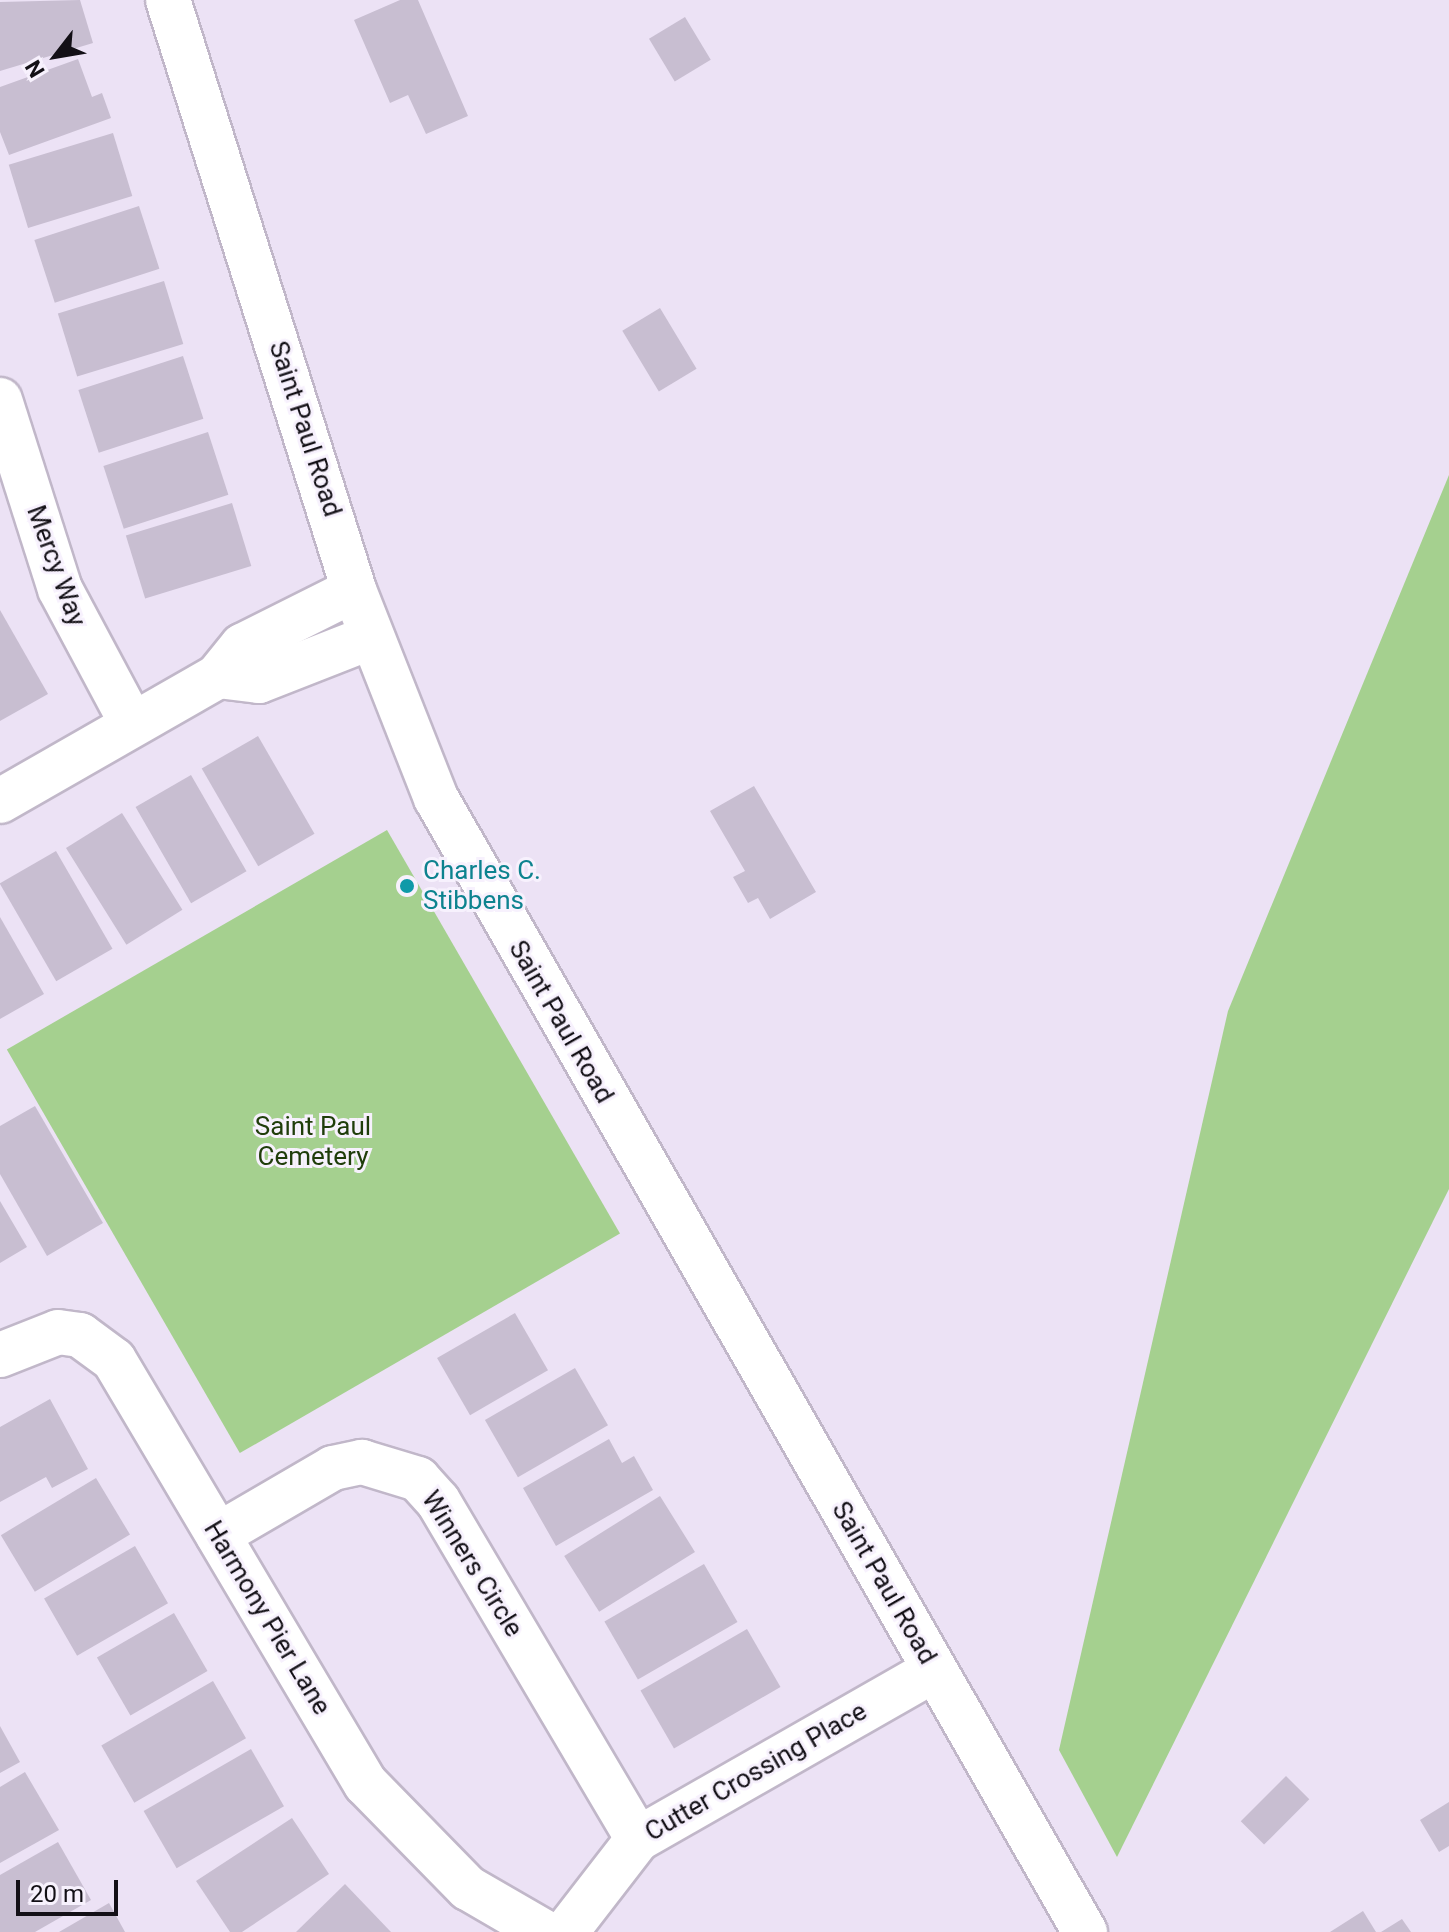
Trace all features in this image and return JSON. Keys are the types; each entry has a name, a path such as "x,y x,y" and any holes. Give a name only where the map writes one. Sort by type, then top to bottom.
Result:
{"street":[{"name":"Saint Paul Road","path":"168,0 354,590 463,853 1085,1932"},
{"name":"Mercy Way","path":"0,400 60,589 132,724"},
{"path":"0,801 218,676 242,646 354,590"},
{"path":"218,676 259,681 371,637"},
{"name":"Harmony Pier Lane","path":"0,1355 58,1332 99,1346 218,1535 366,1784 468,1888 544,1932"},
{"name":"Winners Circle","path":"218,1535 333,1468 362,1462 418,1479 438,1501 638,1839"},
{"name":"Cutter Crossing Place","path":"566,1932 638,1839 934,1670"}],"green space":[{"path":"1449,475 1449,1189 1117,1857 1059,1750 1228,1011"},
{"name":"Saint Paul Cemetery","path":"387,830 620,1234 240,1453 7,1050"}],"building":[{"path":"80,0 93,43 0,71 0,2"},
{"path":"400,0 418,0 468,116 426,134 408,95 390,103 354,20"},
{"path":"685,17 711,60 675,81 649,39"},
{"path":"78,59 92,97 102,93 111,118 9,155 0,132 0,87"},
{"path":"113,133 132,196 28,228 9,165"},
{"path":"139,206 159,269 55,303 34,240"},
{"path":"164,281 183,344 77,377 58,313"},
{"path":"660,308 697,369 659,392 622,331"},
{"path":"183,356 203,419 99,453 78,390"},
{"path":"208,432 228,495 124,529 103,466"},
{"path":"232,503 251,566 145,599 126,535"},
{"path":"0,610 48,694 0,721"},
{"path":"258,736 314,834 258,866 202,768"},
{"path":"191,775 246,871 191,903 136,807"},
{"path":"754,786 816,892 770,919 758,898 748,903 733,877 745,871 710,811"},
{"path":"122,813 182,910 126,945 66,848"},
{"path":"56,851 112,949 56,981 0,884"},
{"path":"0,917 44,994 0,1019"},
{"path":"35,1106 103,1223 47,1256 0,1174 0,1126"},
{"path":"0,1201 27,1247 0,1263"},
{"path":"515,1313 548,1370 470,1415 437,1358"},
{"path":"575,1368 608,1425 518,1477 485,1420"},
{"path":"50,1399 88,1469 52,1488 46,1477 0,1502 0,1427"},
{"path":"609,1439 622,1463 634,1456 653,1490 556,1546 523,1488"},
{"path":"96,1478 130,1535 35,1592 1,1535"},
{"path":"660,1496 695,1552 599,1612 564,1556"},
{"path":"135,1546 168,1603 77,1656 44,1598"},
{"path":"704,1564 738,1622 638,1680 604,1622"},
{"path":"174,1613 208,1671 130,1716 97,1658"},
{"path":"747,1629 781,1687 674,1749 640,1690"},
{"path":"213,1681 246,1738 134,1803 101,1746"},
{"path":"0,1726 20,1762 0,1773"},
{"path":"251,1749 284,1806 177,1868 144,1811"},
{"path":"25,1772 59,1830 0,1863 0,1787"},
{"path":"1286,1776 1309,1799 1264,1845 1241,1821"},
{"path":"1449,1802 1449,1846 1439,1852 1420,1820"},
{"path":"292,1818 329,1874 242,1932 230,1932 196,1881"},
{"path":"58,1842 91,1900 35,1932 0,1932 0,1875"},
{"path":"345,1884 391,1932 296,1932"},
{"path":"109,1903 125,1932 59,1932"},
{"path":"1363,1911 1376,1932 1330,1932"},
{"path":"1402,1919 1411,1932 1381,1932"}],"place":[{"name":"Charles C. Stibbens","path":"407,886"}]}
